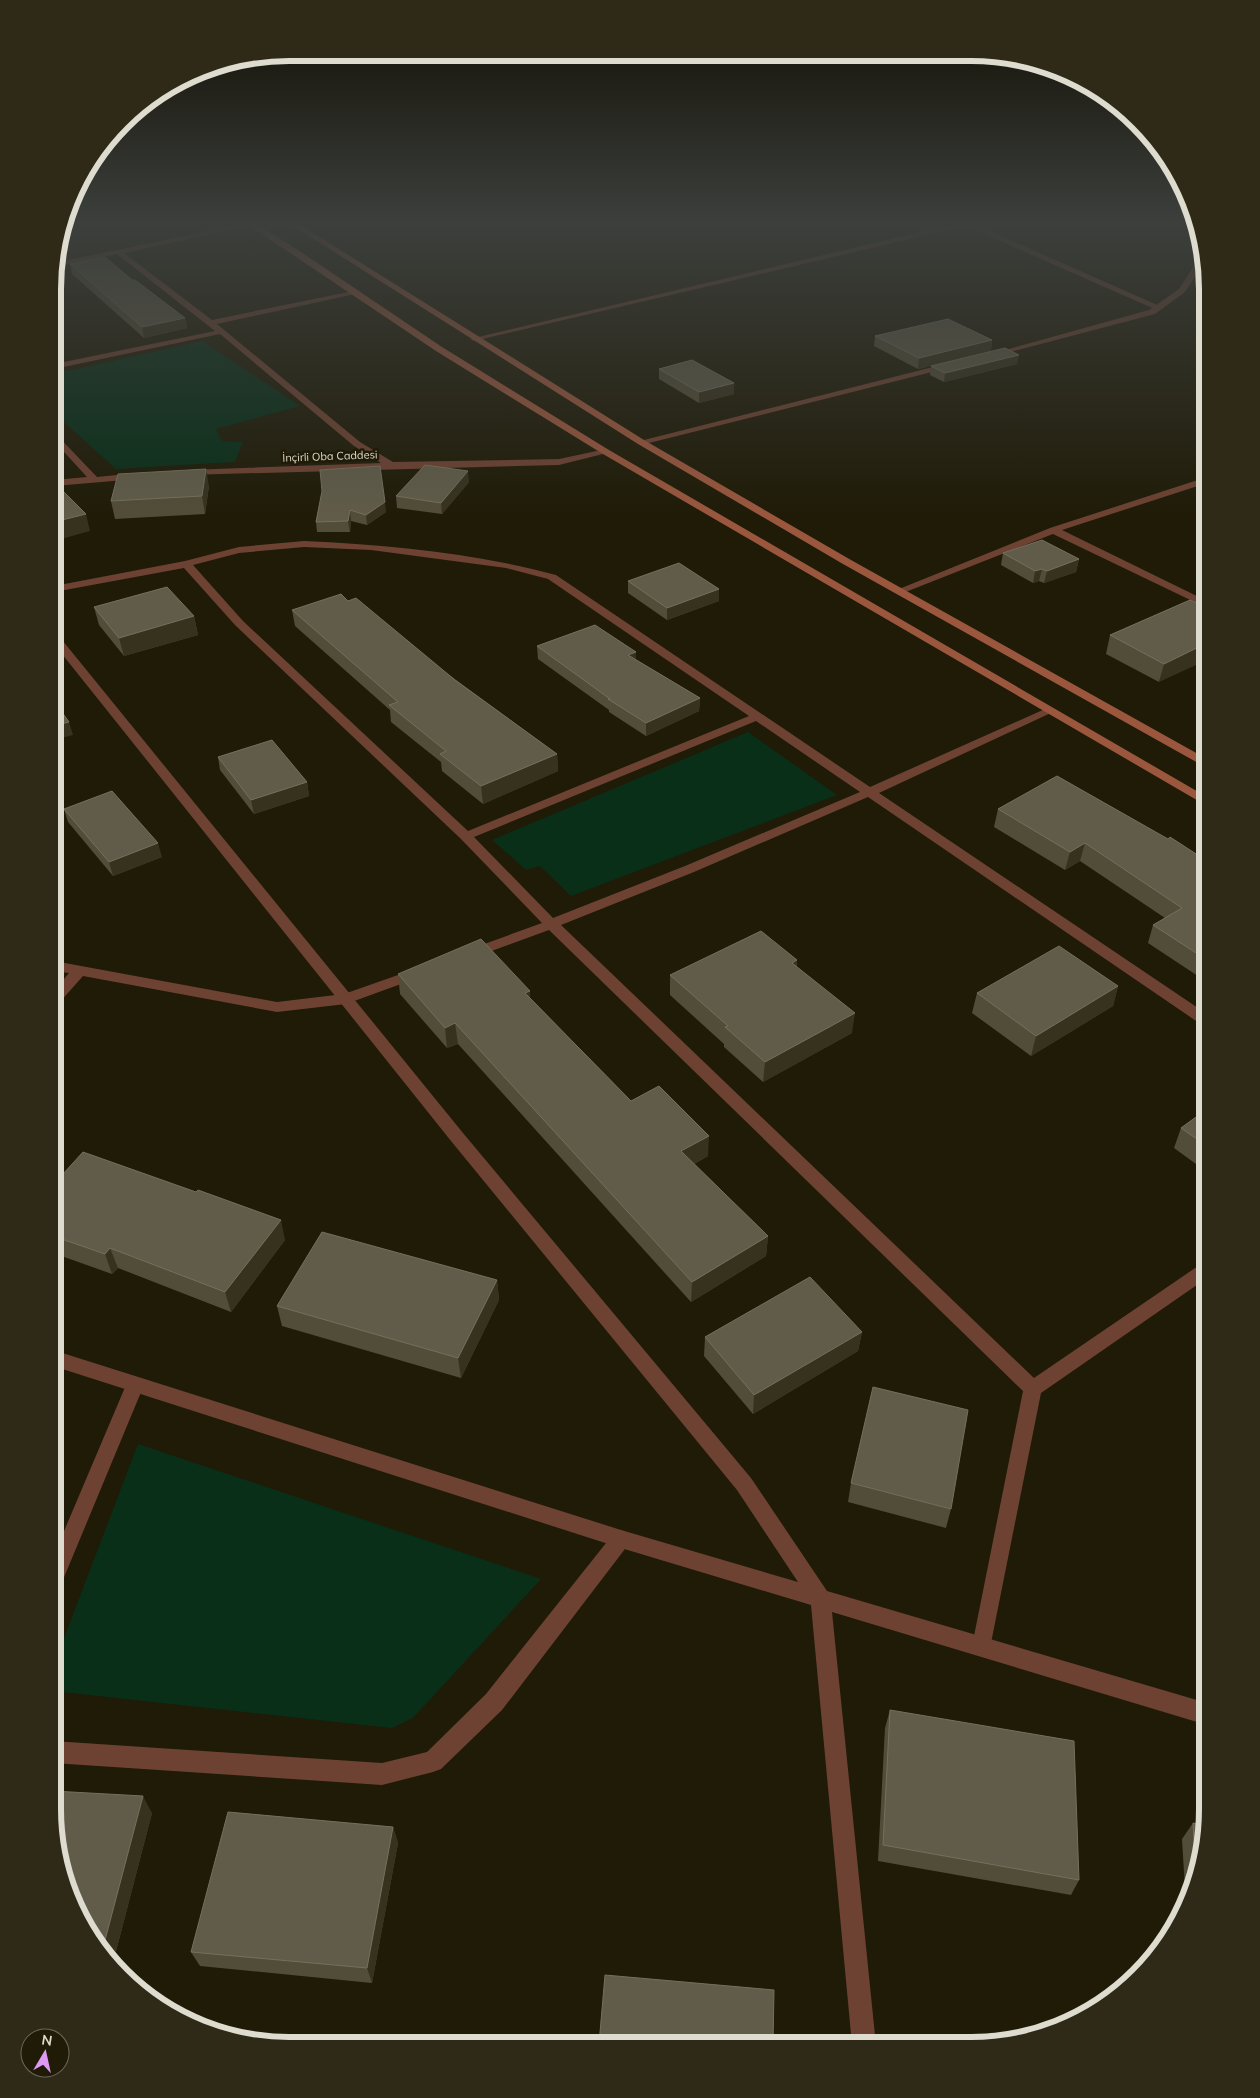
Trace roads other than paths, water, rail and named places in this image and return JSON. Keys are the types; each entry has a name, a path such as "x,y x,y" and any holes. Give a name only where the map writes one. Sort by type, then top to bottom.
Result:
{"main road":[{"path":"399,322 439,349 606,452 1199,797"},
{"path":"447,322 641,442 899,591 1199,760"}],"street":[{"path":"211,323 216,322"},
{"path":"474,339 547,322"},
{"path":"977,358 1114,322"},
{"path":"211,323 357,444 391,465"},
{"path":"61,366 220,332"},
{"path":"641,442 958,363"},
{"path":"61,443 95,480"},
{"name":"İnçirli Oba Caddesi","path":"182,473 391,465 559,462 606,452"},
{"path":"61,482 143,476"},
{"path":"899,591 1053,530 1199,483"},
{"path":"1053,530 1199,601"},
{"path":"61,588 186,564 239,550 304,544 361,546 506,565 552,577 1199,1016"},
{"path":"186,564 240,623 466,836 552,925 1033,1389"},
{"path":"61,646 457,1137 744,1484 821,1600 863,2037"},
{"path":"458,959 552,925 870,793 1049,711"},
{"path":"466,836 756,717"},
{"path":"61,967 277,1007 346,999 430,969"},
{"path":"61,992 79,971"},
{"path":"982,1646 1033,1389 1199,1275"},
{"path":"61,1361 621,1540 1199,1712"},
{"path":"61,1561 135,1385"},
{"path":"61,1753 382,1774 433,1761 494,1702 621,1540"}]}
